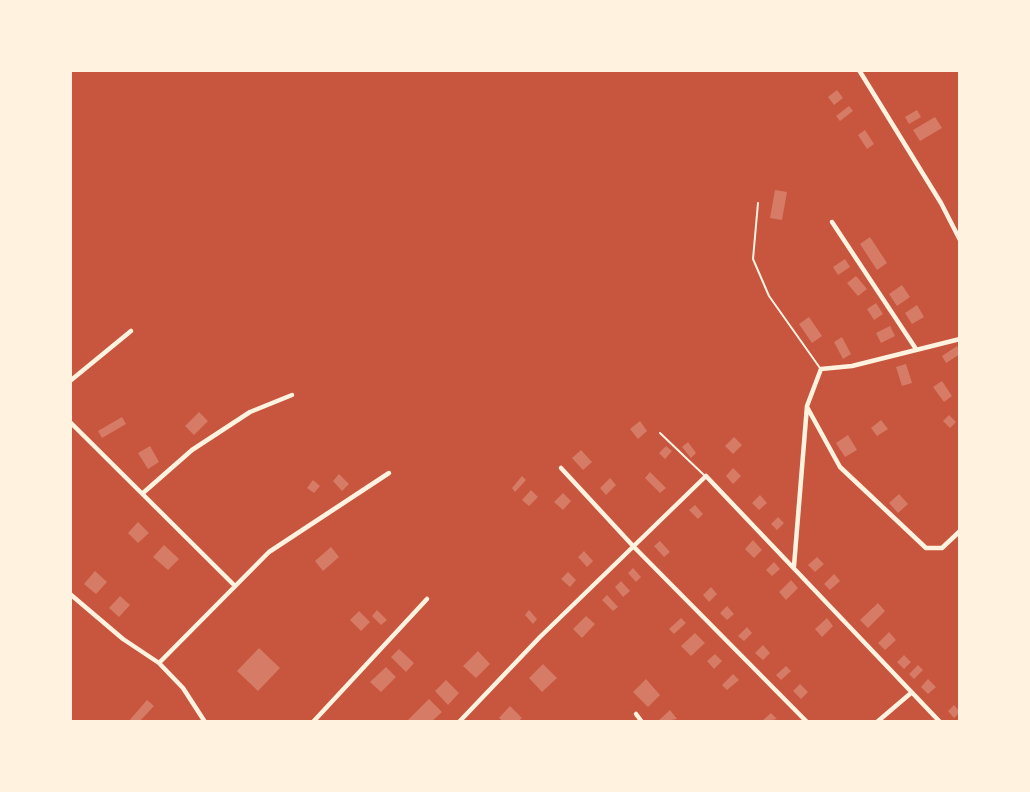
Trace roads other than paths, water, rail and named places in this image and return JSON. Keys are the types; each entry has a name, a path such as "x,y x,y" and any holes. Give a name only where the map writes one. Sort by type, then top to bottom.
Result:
{"street":[{"path":"859,70 941,202 960,240"},
{"path":"832,222 916,349"},
{"path":"70,382 131,331"},
{"path":"794,566 807,406 821,369 852,366 960,339"},
{"path":"143,493 192,450 250,412 292,395"},
{"path":"807,406 839,467 926,548 942,548 960,531"},
{"path":"70,422 233,584"},
{"path":"561,468 634,547 807,722"},
{"path":"159,663 233,584 268,552 389,473"},
{"path":"458,722 706,476 940,722"},
{"path":"70,594 123,639 159,663 183,688 205,722"},
{"path":"313,722 427,598"},
{"path":"877,722 911,693"},
{"path":"636,714 642,722"}],"lane":[{"path":"758,203 753,258 769,296 821,369"},
{"path":"660,433 706,476"}]}
